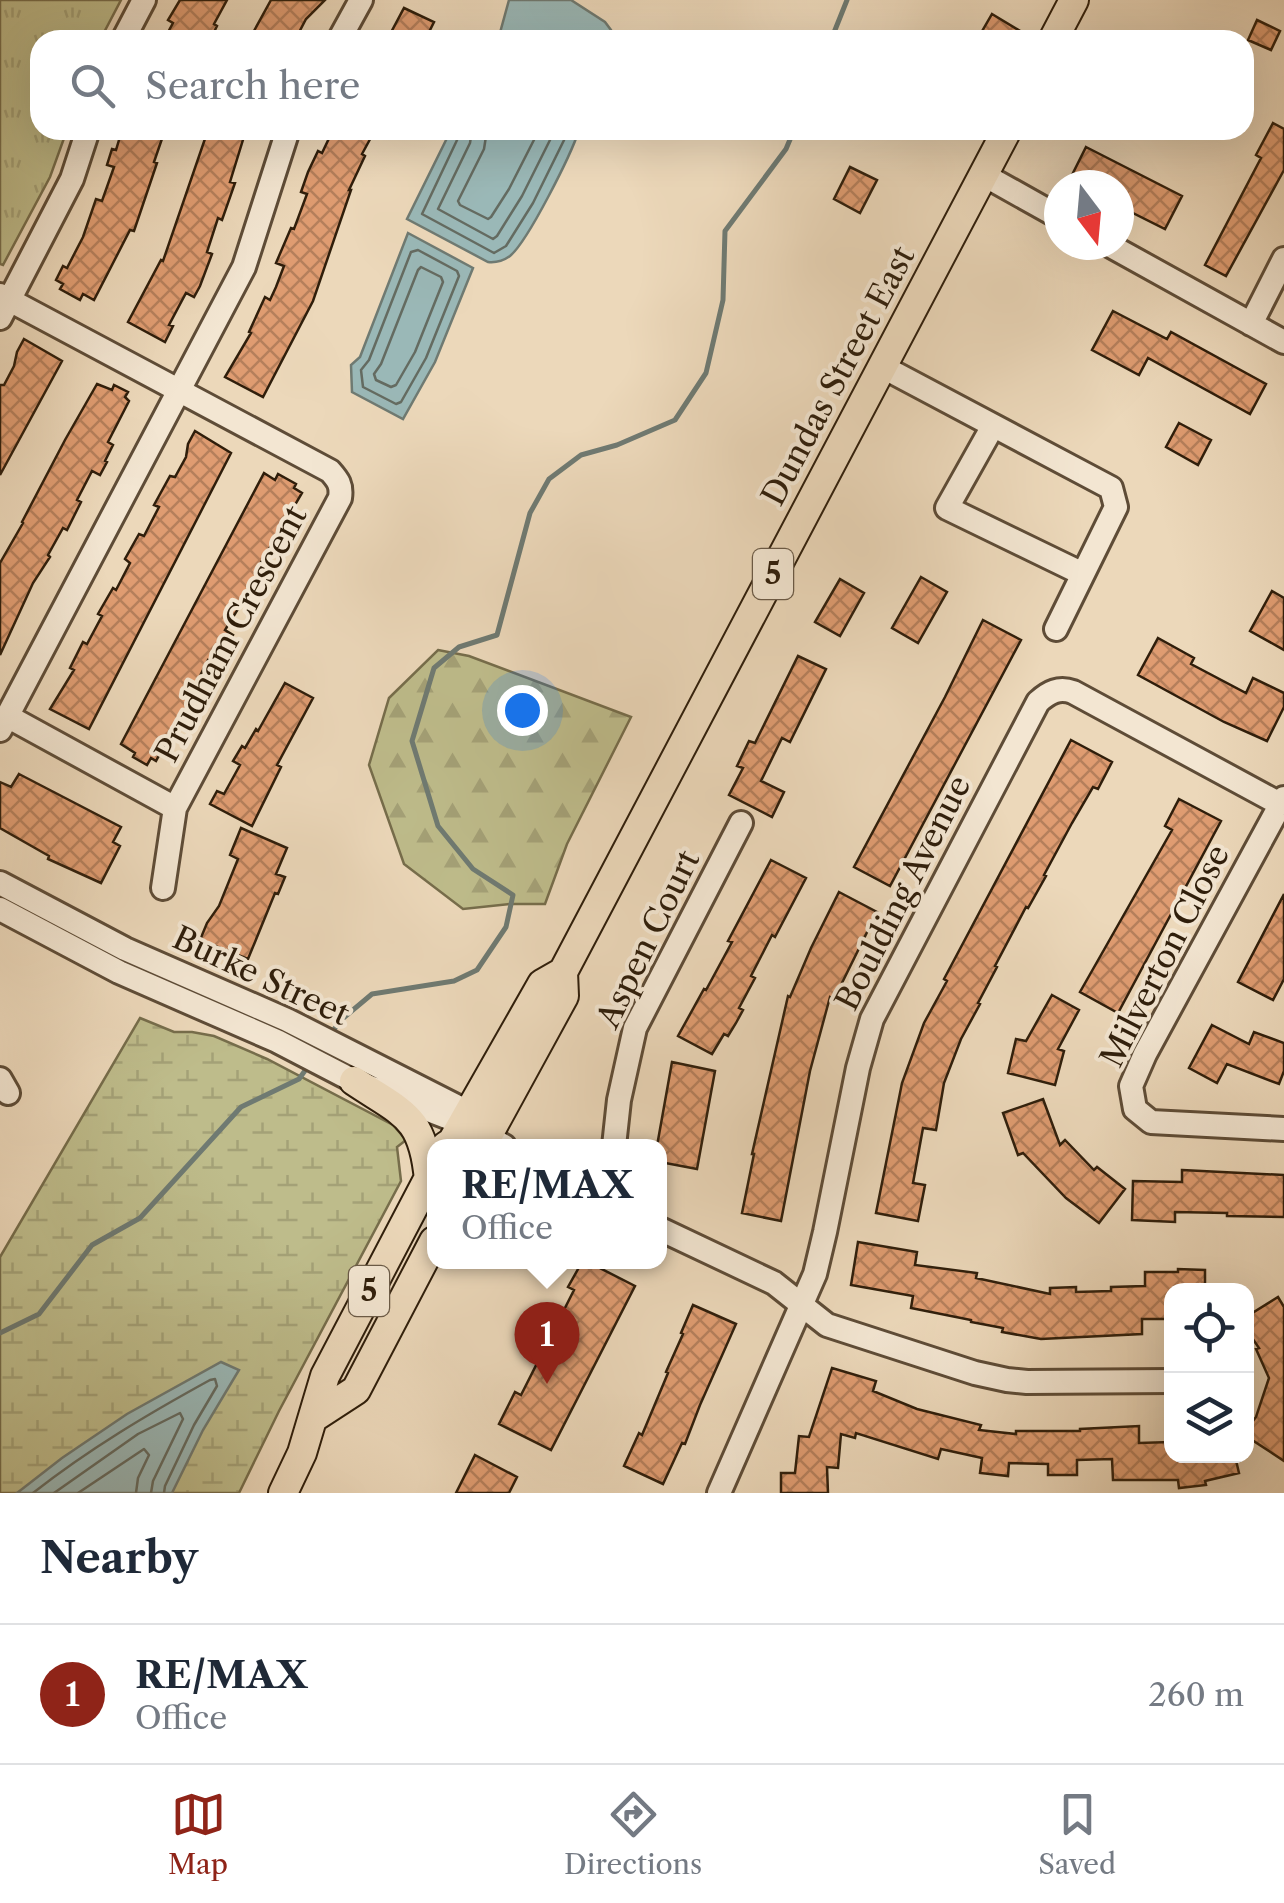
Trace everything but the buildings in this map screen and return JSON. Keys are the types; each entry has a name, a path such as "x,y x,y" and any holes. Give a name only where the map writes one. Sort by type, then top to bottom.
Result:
{"main road":[{"path":"1058,30 1074,0"},
{"name":"Dundas Street East","path":"485,1135 542,984 563,972 1002,140"},
{"path":"359,1070 408,1117 420,1133 427,1154"},
{"name":"5","path":"283,1493 302,1453 324,1376 427,1183"},
{"name":"5","path":"314,1418 356,1390 427,1254"}],"street":[{"path":"128,30 144,0"},
{"path":"344,30 361,0"},
{"path":"85,140 72,179 3,305 179,392"},
{"path":"4,723 244,267 285,140"},
{"path":"984,175 1044,209"},
{"path":"1134,259 1284,342"},
{"path":"1250,324 1284,259"},
{"path":"882,367 1111,488 1116,507 1056,629"},
{"name":"Prudham Crescent","path":"4,723 175,808 340,498 338,479 330,471 179,392"},
{"path":"994,426 947,508 1083,574"},
{"name":"Boulding Avenue","path":"719,1493 814,1274 872,1020 1038,702 1056,690 1073,692 1282,801"},
{"name":"Milverton Close","path":"1282,801 1131,1086 1135,1109 1151,1122 1284,1128"},
{"path":"163,888 175,808"},
{"name":"Aspen Court","path":"615,1139 619,1100 636,1028 741,823"},
{"name":"Burke Street","path":"0,883 485,1135"},
{"name":"Burke Street","path":"0,909 119,972 282,1030"},
{"path":"667,1232 774,1284 826,1325 929,1359 1007,1380 1164,1381"}],"green space":[{"path":"0,0 121,0 105,30 30,30 30,140 63,140 50,177 3,265"},
{"path":"438,650 469,656 631,717 567,844 545,904 463,909 404,864 369,765 389,698"},
{"path":"140,1018 174,1032 214,1036 267,1059 393,1125 406,1140 397,1147 401,1181 239,1493 0,1493 0,1257"}],"water":[{"path":"509,0 571,0 611,30 501,30"},
{"path":"446,140 575,140 538,216 518,247 502,260 488,262 407,219"},
{"path":"408,233 473,268 435,362 403,419 352,392 351,365 360,357"},
{"path":"221,1362 239,1370 172,1493 17,1493 127,1414"}],"waterway":[{"path":"835,30 847,0"},
{"path":"330,1035 341,1020 372,994 454,981 477,970 506,927 513,895 473,869 438,826 412,741 434,668 459,647 497,635 530,513 549,479 581,455 617,445 675,420 706,373 723,300 725,231 790,140"},
{"path":"0,1333 39,1314 92,1245 140,1218 241,1107 299,1079 309,1065"}],"place":[{"name":"RE/MAX","path":"547,1384"}]}
